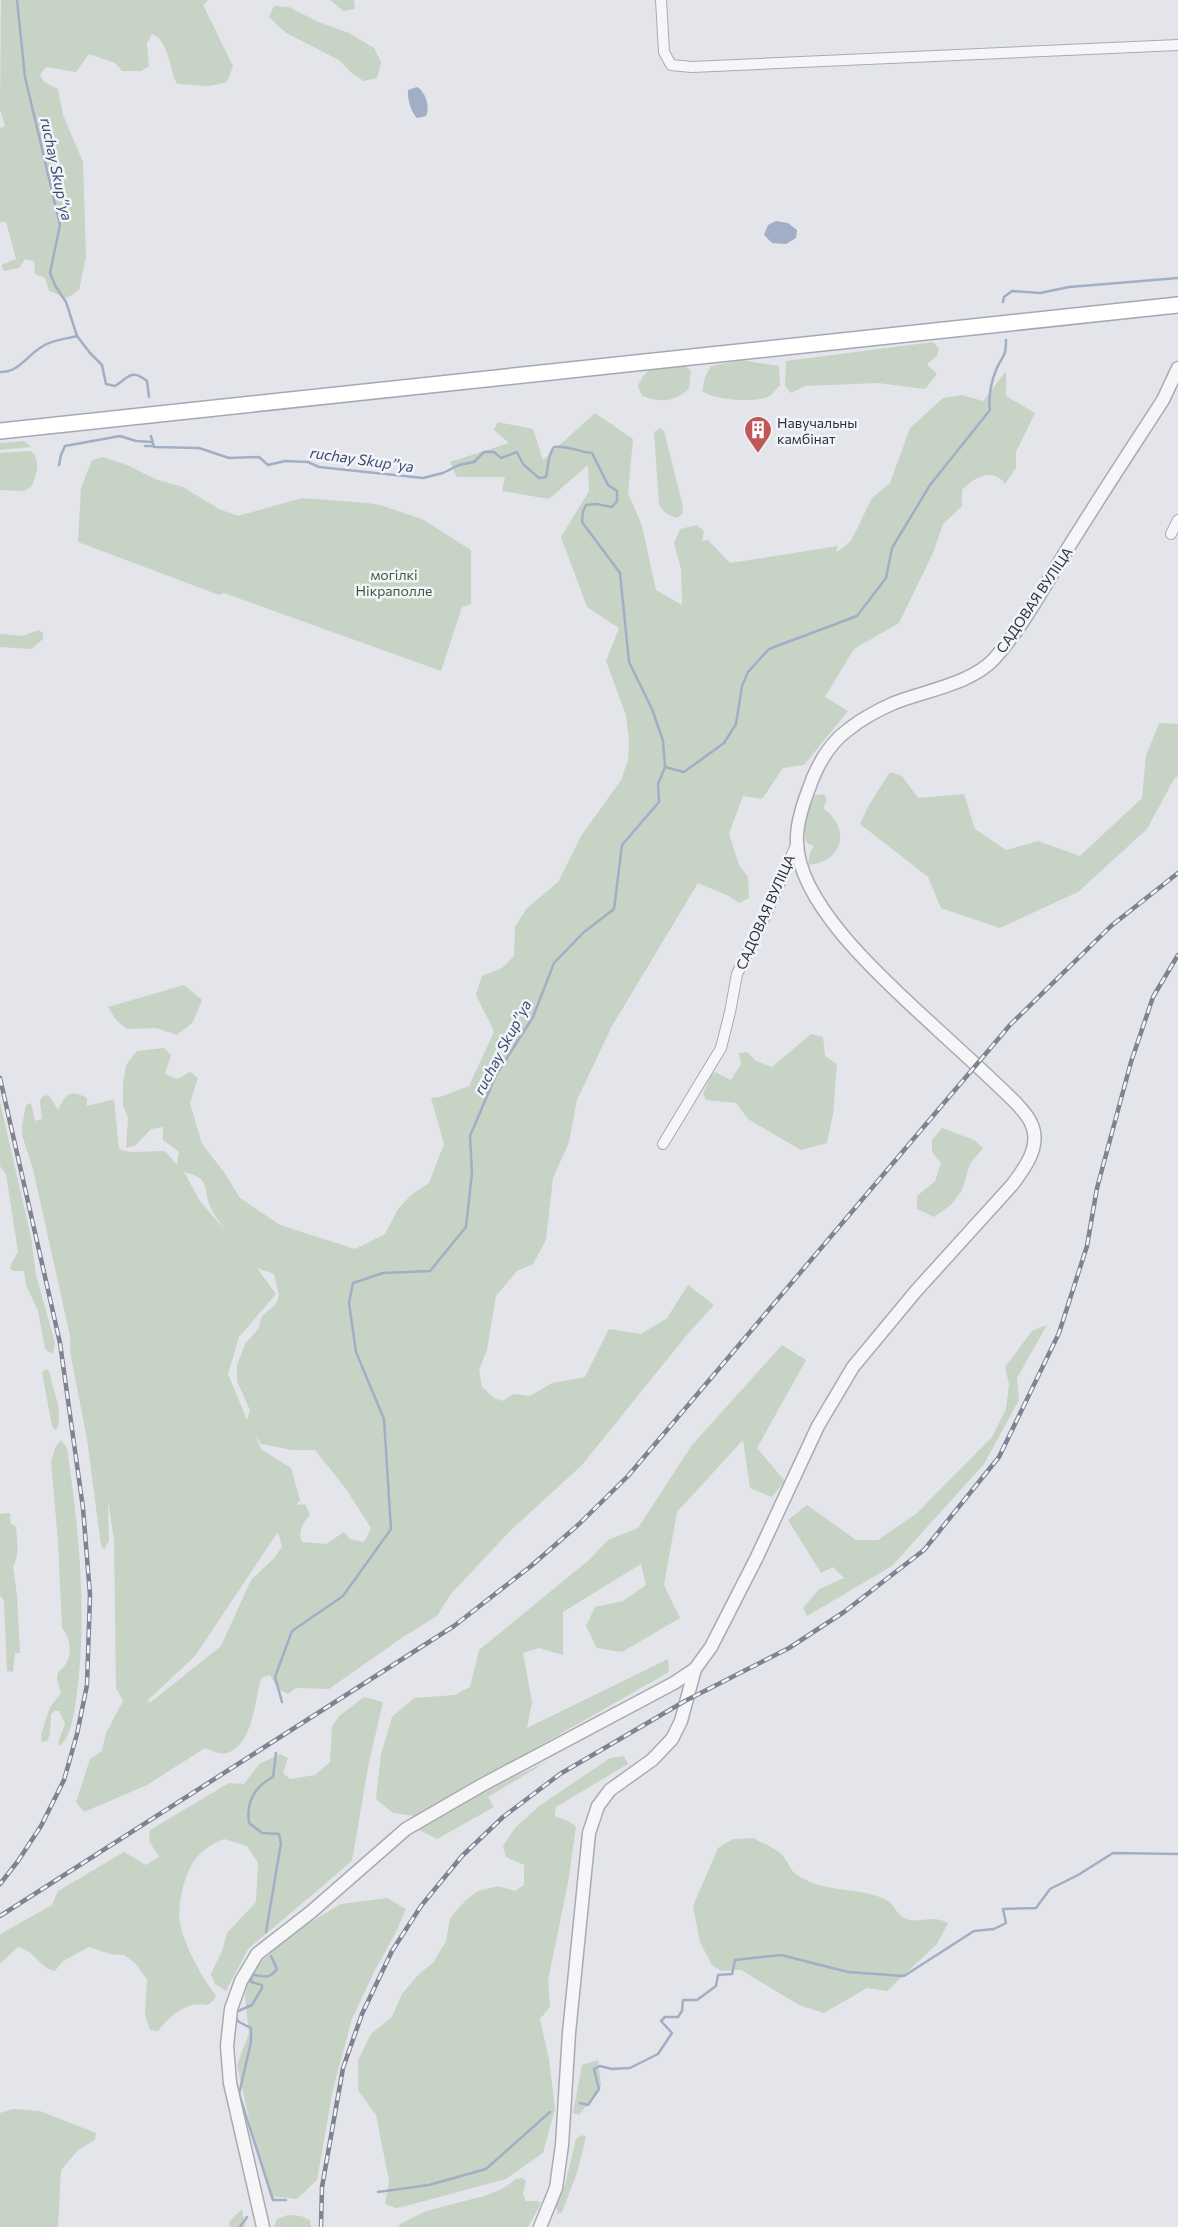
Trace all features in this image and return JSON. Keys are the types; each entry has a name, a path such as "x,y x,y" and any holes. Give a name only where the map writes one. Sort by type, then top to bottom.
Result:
{"main road":[{"path":"0,431 1178,305"}],"street":[{"path":"660,0 664,52 671,65 692,67 1178,45"},
{"name":"САДОВАЯ ВУЛІЦА","path":"663,1144 721,1048 737,974 764,919 797,843 802,807 822,758 833,743 847,730 868,716 895,703 957,681 977,672 992,661 1028,612 1162,400 1178,368"},
{"path":"1171,534 1178,520"},
{"name":"САДОВАЯ ВУЛІЦА","path":"695,1669 711,1646 756,1559 818,1426 853,1367 916,1291 1024,1169 1036,1138 1031,1123 1017,1104 905,999 838,931 817,901 806,878 797,843"},
{"path":"263,2227 230,2083 227,2046 231,2009 241,1981 257,1954 311,1912 406,1829 482,1785 674,1683 695,1669"},
{"path":"540,2227 556,2188 562,2145 569,2033 589,1833 598,1806 610,1790 652,1760 672,1739 681,1721 695,1669"}],"green space":[{"path":"1,0 208,0 203,5 233,66 227,82 210,86 177,84 162,42 152,34 147,43 149,66 141,71 122,71 115,63 89,54 76,72 46,67 40,75 44,82 58,89 63,115 83,162 86,257 79,290 67,298 49,291 45,278 35,274 34,261 25,259 19,268 4,271 1,265 16,259 6,222 0,222 0,128 5,126 0,110"},
{"path":"330,0 354,0 355,9 343,11"},
{"path":"274,6 289,7 318,22 349,33 374,48 381,62 377,78 364,81 354,75 339,60 286,33 269,17"},
{"path":"933,342 939,349 937,356 927,364 937,374 925,389 878,383 805,386 791,393 785,386 786,361"},
{"path":"741,360 779,366 780,385 768,397 753,400 716,397 702,391 705,377 711,366"},
{"path":"684,365 691,371 689,389 678,397 667,400 655,400 642,396 638,386 642,378 651,369 662,366"},
{"path":"1006,371 1006,396 1035,413 1016,452 1016,468 1005,484 995,476 989,475 971,482 962,490 962,506 943,524 933,553 899,623 854,649 825,697 848,711 804,765 783,768 762,799 743,796 729,834 739,865 748,877 749,898 739,903 729,896 698,883 612,1026 577,1100 569,1142 553,1178 546,1240 533,1264 517,1271 496,1296 487,1350 479,1370 482,1387 494,1398 502,1401 513,1394 530,1396 552,1383 585,1377 609,1329 641,1334 667,1318 688,1285 714,1305 686,1336 582,1465 510,1531 450,1595 437,1616 403,1637 329,1689 296,1688 288,1694 278,1689 270,1675 261,1678 252,1721 248,1732 236,1748 227,1753 222,1753 205,1748 147,1785 84,1812 76,1802 90,1759 102,1751 106,1733 123,1701 116,1688 114,1540 108,1500 109,1541 104,1549 101,1546 87,1439 70,1352 70,1336 33,1169 22,1135 26,1105 31,1103 35,1121 42,1119 40,1101 42,1097 47,1095 58,1110 63,1100 72,1094 87,1098 87,1106 114,1099 119,1149 130,1152 165,1151 177,1165 179,1152 163,1140 163,1127 151,1129 135,1146 126,1148 128,1118 123,1105 123,1084 126,1065 137,1051 164,1048 171,1055 165,1074 177,1079 190,1072 198,1078 190,1103 202,1144 224,1172 240,1198 280,1225 355,1249 385,1234 398,1209 411,1195 429,1183 444,1144 431,1098 440,1097 469,1086 494,1032 476,994 482,976 502,968 514,956 515,927 526,909 558,882 581,836 621,780 628,760 629,741 626,715 606,661 619,628 587,607 561,537 589,491 588,465 549,499 502,491 505,477 457,477 450,462 509,443 494,430 498,422 533,429 543,460 595,413 633,439 628,493 642,526 656,590 682,605 681,569 674,543 680,529 697,525 704,531 702,541 708,540 730,563 838,546 836,553 851,541 872,498 890,483 910,428 943,398 962,395 983,401","holes":["184,1172 202,1180 211,1209 224,1229 200,1201","257,1268 274,1274 279,1295 276,1304 262,1316 258,1329 245,1344 237,1365 237,1381 250,1410 247,1420 228,1374 239,1337 276,1294","255,1435 261,1444 292,1450 315,1450 346,1489 371,1528 364,1542 350,1539 344,1532 326,1544 302,1542 300,1534 310,1514 305,1504 296,1505 300,1500 291,1468 261,1449","278,1532 282,1547 274,1558 251,1580 221,1646 151,1702 147,1701 195,1656"]},
{"path":"661,428 664,431 683,507 682,514 677,518 667,514 659,505 654,432"},
{"path":"24,441 31,447 0,450 0,443"},
{"path":"31,451 36,459 37,468 31,487 23,491 0,490 0,453"},
{"name":"могілкі Нікраполле","path":"103,457 127,465 155,479 183,487 219,509 238,516 302,498 367,503 380,505 422,519 471,550 471,604 462,607 441,671 224,593 219,595 78,542 81,488 92,460"},
{"path":"39,630 43,633 43,639 31,649 0,647 0,634 22,636"},
{"path":"1159,723 1178,724 1178,776 1174,779 1147,829 1078,892 1000,928 941,908 928,877 860,824 869,805 890,772 902,776 918,798 964,794 975,829 1006,850 1038,841 1080,856 1142,798 1146,756"},
{"path":"824,794 827,800 823,808 838,825 839,843 836,851 829,858 820,863 808,865 810,852 814,846 807,843 805,837 806,819 815,795"},
{"path":"184,985 202,1000 193,1022 177,1035 156,1028 127,1029 116,1020 108,1007"},
{"path":"811,1034 823,1037 825,1056 837,1064 833,1114 827,1143 801,1150 748,1119 736,1103 706,1100 703,1094 711,1075 715,1072 731,1080 741,1064 739,1053 747,1052 756,1061 772,1067"},
{"path":"0,1102 31,1237 36,1275 55,1343 53,1353 48,1352 45,1348 38,1311 26,1285 24,1271 10,1269 18,1252 6,1174 0,1166"},
{"path":"942,1128 974,1140 983,1148 970,1164 962,1190 951,1205 934,1217 917,1209 917,1196 935,1181 941,1163 932,1152 932,1140"},
{"path":"1047,1325 1017,1378 1019,1400 984,1464 892,1566 807,1616 803,1608 819,1589 844,1578 833,1567 821,1573 788,1520 807,1505 856,1540 878,1540 917,1513 992,1437 1006,1409 1009,1384 1005,1367 1032,1331"},
{"path":"782,1345 806,1360 757,1448 785,1481 772,1497 750,1488 743,1440 677,1512 664,1585 680,1618 622,1652 597,1648 586,1626 595,1607 623,1601 646,1585 641,1564 563,1612 563,1655 539,1648 523,1653 532,1702 527,1728 668,1659 669,1672 416,1816 393,1813 376,1799 381,1754 392,1717 414,1698 455,1695 470,1687 479,1650 589,1560 608,1540 638,1528 692,1445"},
{"path":"46,1369 50,1372 58,1405 58,1428 55,1430 52,1426 42,1372"},
{"path":"61,1440 67,1448 71,1479 82,1605 80,1668 73,1718 67,1737 60,1746 58,1742 65,1724 59,1711 51,1714 50,1734 47,1741 42,1742 41,1735 50,1707 61,1693 57,1679 58,1672 66,1663 70,1651 66,1633 62,1628 58,1541 51,1462 55,1448"},
{"path":"10,1513 11,1524 16,1527 17,1557 13,1566 17,1596 20,1653 15,1653 13,1672 7,1671 4,1601 0,1595 0,1514"},
{"path":"364,1697 383,1702 368,1767 352,1861 248,1949 226,1991 215,1984 211,1974 222,1951 227,1933 256,1902 258,1863 247,1846 224,1839 204,1851 197,1857 190,1868 180,1902 181,1928 191,1954 216,1995 214,2000 208,2005 200,2004 186,2007 168,2020 158,2031 150,2030 145,2015 147,1979 135,1963 124,1955 110,1954 89,1947 63,1961 55,1971 49,1969 29,1952 18,1947 0,1964 0,1935 2,1933 52,1905 58,1891 124,1852 146,1865 159,1857 149,1841 150,1830 229,1783 244,1784 259,1764 280,1754 288,1758 283,1773 290,1779 315,1775 330,1762 332,1727 339,1716"},
{"path":"624,1756 628,1764 556,1807 555,1816 570,1822 576,1827 568,1883 548,1980 550,2007 540,2019 549,2059 555,2109 543,2153 506,2179 402,2207 396,2208 385,2204 389,2181 376,2115 358,2090 358,2060 371,2034 392,2017 402,1994 419,1974 433,1963 446,1941 450,1918 466,1900 478,1891 498,1886 515,1891 524,1885 524,1865 506,1857 503,1846 515,1828 539,1806 610,1758"},
{"path":"548,1761 488,1797 494,1807 437,1839 419,1830 475,1795"},
{"path":"753,1838 780,1853 793,1872 806,1880 826,1887 879,1897 891,1903 905,1919 933,1919 948,1923 937,1944 887,1991 867,1988 824,2013 799,2005 741,1970 721,1971 712,1965 700,1942 693,1906 718,1848 733,1839"},
{"path":"387,1898 406,1909 352,2019 333,2089 317,2180 297,2199 270,2196 252,2132 237,2065 249,2033 245,1997 249,1972 297,1930 341,1904"},
{"path":"598,2060 601,2085 579,2115 573,2113 582,2065"},
{"path":"13,2109 40,2111 96,2133 95,2140 78,2150 61,2170 58,2227 0,2227 0,2113"},
{"path":"582,2135 586,2137 577,2173 562,2212 558,2214 556,2206 565,2185 576,2139"},
{"path":"522,2178 526,2181 523,2194 526,2201 538,2201 541,2203 528,2227 399,2227 400,2224 426,2211 484,2196 502,2189 516,2179"},
{"path":"242,2209 245,2227 230,2227 229,2222"},
{"path":"288,2215 301,2216 310,2220 311,2227 274,2227 277,2219"}],"water":[{"path":"417,87 423,92 428,108 426,116 417,118 411,109 408,90"},
{"path":"776,221 788,223 797,230 796,238 786,244 772,243 764,235 768,225"}],"waterway":[{"name":"ruchay Skup’’ya","path":"17,0 25,77 60,225 50,273 56,287 66,302 77,336 102,365 106,384 115,386 130,376 137,375 147,381 149,397"},
{"path":"1003,302 1004,297 1012,291 1040,293 1069,287 1178,278"},
{"path":"0,372 7,372 18,367 37,350 47,344 77,336"},
{"path":"665,767 684,772 724,743 736,724 742,686 748,672 769,649 857,616 886,578 892,548 930,485 990,410 991,385 1004,354 1006,340"},
{"path":"59,465 65,446 120,436 136,441 152,442"},
{"name":"ruchay Skup’’ya","path":"151,436 154,447 199,448 229,458 259,457 268,465 285,461 308,462 319,467 423,478 443,473 459,465 474,462 484,452 494,452 501,458 517,452 523,464 539,478 546,477 549,458 554,447 564,447 592,453 608,485 617,491 617,501 612,507 596,504 586,505 583,511 582,522 620,573 629,662 652,709 663,741 665,767 658,784 659,802 622,845 614,909 584,932 554,963 533,1017 496,1075 470,1136 472,1173 466,1227 430,1271 383,1273 353,1283 349,1303 356,1352 384,1419 391,1529 343,1596 292,1631 275,1677 282,1702"},
{"path":"145,446 154,446"},
{"name":"ruchay Skup’’ya","path":"266,1932 281,1843 279,1834 262,1833 249,1823 248,1815 250,1802 256,1790 273,1777 276,1753"},
{"name":"ruchay Skup’’ya","path":"580,2103 588,2105 599,2089 594,2069 600,2066 612,2069 630,2068 658,2054 672,2033 661,2021 665,2017 678,2017 682,2011 683,2000 697,2000 716,1986 718,1975 732,1974 735,1960 781,1955 848,1972 904,1976 974,1931 994,1929 1006,1923 1003,1909 1036,1908 1050,1889 1078,1875 1113,1853 1178,1854"},
{"name":"ruchay Skup’’ya","path":"236,2012 252,2005 262,1988 262,1985 251,1982 252,1975 268,1976 277,1969 271,1956"},
{"name":"ruchay Skup’’ya","path":"236,2018 239,2022 251,2028 251,2042 239,2094 273,2200 286,2200"},
{"name":"ruchay Skup’’ya","path":"378,2192 429,2185 486,2169 550,2112"},
{"path":"240,2227 247,2217"}],"railway":[{"path":"0,1916 454,1626 531,1566 578,1525 628,1476 1010,1025 1111,926 1178,873"},
{"path":"321,2227 322,2187 343,2068 362,2014 392,1951 421,1906 462,1856 503,1817 560,1774 685,1701 789,1648 844,1612 924,1550 999,1457 1059,1333 1087,1246 1097,1188 1131,1062 1153,997 1178,955"},
{"path":"0,1078 60,1343 83,1508 90,1595 87,1685 77,1734 64,1780 41,1826 0,1884"}],"place":[{"name":"Навучальны камбінат","path":"758,454"}]}
